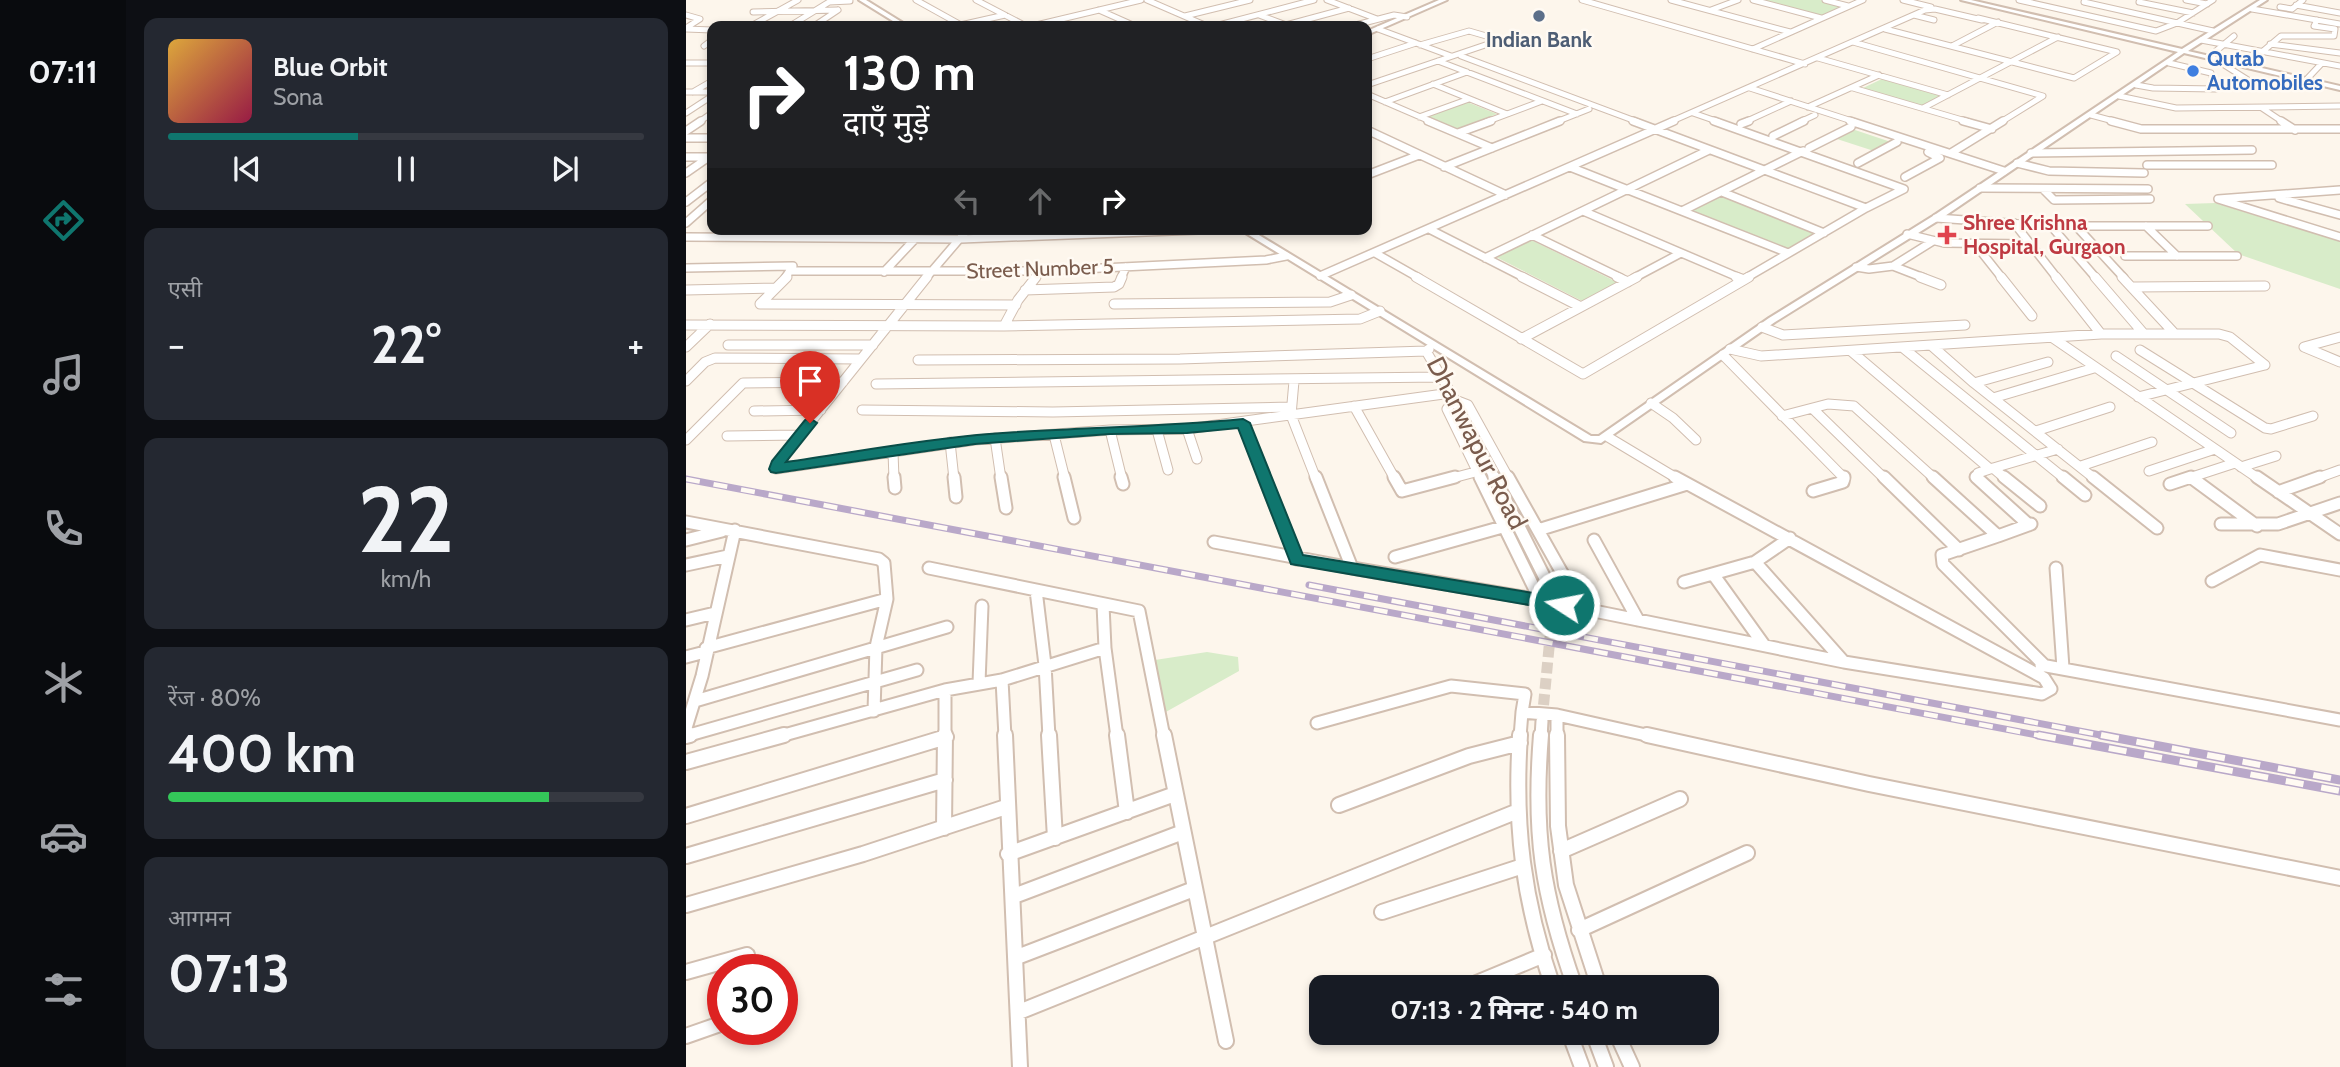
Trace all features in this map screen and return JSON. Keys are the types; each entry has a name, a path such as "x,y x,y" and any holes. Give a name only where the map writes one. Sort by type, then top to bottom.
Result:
{"street":[{"path":"760,21 799,0"},
{"path":"821,21 852,0"},
{"path":"798,21 829,2 852,0"},
{"path":"862,0 897,21"},
{"path":"916,0 950,21"},
{"path":"978,1 993,0"},
{"path":"1053,21 1141,0"},
{"path":"1147,0 1196,21"},
{"path":"1225,0 1235,4"},
{"path":"1185,16 1250,0"},
{"path":"1280,0 1294,5"},
{"path":"1235,21 1314,0"},
{"path":"1327,0 1377,19"},
{"path":"1372,31 1444,0"},
{"path":"1582,0 1805,64"},
{"path":"1671,0 1790,32"},
{"path":"1710,10 1738,0"},
{"path":"1753,0 1822,18"},
{"path":"1825,0 1848,6"},
{"path":"1753,49 1863,0"},
{"path":"1885,29 2077,77 2118,52 1903,0"},
{"path":"1964,0 2340,88"},
{"path":"2019,0 2157,31 2177,23 2213,0"},
{"path":"2186,0 2207,4"},
{"path":"2294,7 2303,0"},
{"path":"978,1 1017,21"},
{"path":"2066,11 2086,1 2213,31"},
{"path":"2123,10 2140,1 2193,13"},
{"path":"1436,345 1588,439 1608,437 1651,402 1762,327 1936,218 2213,31 2262,2 2340,15"},
{"path":"2325,10 2328,5 2340,6"},
{"path":"2294,7 2325,10 2340,15"},
{"path":"1304,21 1349,8"},
{"path":"1320,276 1914,15 1935,9 1982,20"},
{"path":"2252,9 2334,29 2334,36 2284,36 2262,52"},
{"path":"753,12 837,10"},
{"path":"1099,10 1123,21"},
{"path":"2244,13 2340,24"},
{"path":"686,15 700,19 686,29"},
{"path":"980,21 1006,15"},
{"path":"1259,15 1274,21"},
{"path":"1370,21 1396,15 1407,17"},
{"path":"1914,15 1934,20"},
{"path":"1952,46 1998,22"},
{"path":"686,29 707,30"},
{"path":"1378,29 1451,56"},
{"path":"1480,33 1488,30"},
{"path":"1372,58 1466,32 1480,33 1500,40 1372,83"},
{"path":"2210,56 2234,36"},
{"path":"1923,108 2057,37"},
{"path":"2201,40 2340,66"},
{"path":"1853,42 2043,96 1951,153"},
{"path":"2270,44 2340,53"},
{"path":"1461,56 1866,208"},
{"path":"2210,56 2256,85"},
{"path":"1818,58 1948,95"},
{"path":"1438,61 1577,114"},
{"path":"686,63 707,62"},
{"path":"2169,63 2211,73 2216,89"},
{"path":"2306,80 2322,63"},
{"path":"700,70 707,64"},
{"path":"1385,102 1467,72"},
{"path":"1808,107 1879,75"},
{"path":"689,92 707,83"},
{"path":"1433,84 1507,114"},
{"path":"2136,85 2153,88 2228,88"},
{"path":"1750,88 2004,171"},
{"path":"1853,88 1992,129"},
{"path":"689,92 707,94"},
{"path":"1372,96 1492,148"},
{"path":"2119,96 2176,108 2340,106"},
{"path":"686,113 707,98"},
{"path":"1419,117 1469,99"},
{"path":"1458,133 1542,101"},
{"path":"1741,124 1791,101"},
{"path":"1783,105 1940,156 1905,177"},
{"path":"2261,107 2295,130"},
{"path":"1444,167 1589,109"},
{"path":"1375,253 1521,340 1581,373 1586,373 1788,253 1904,188 1806,150 1693,113"},
{"path":"1773,136 1815,115"},
{"path":"2091,115 2141,129 2340,129"},
{"path":"686,131 707,116"},
{"path":"1682,211 1851,127"},
{"path":"1372,132 1506,195"},
{"path":"686,138 707,138"},
{"path":"1858,163 1897,142"},
{"path":"1485,258 1709,150"},
{"path":"2031,153 2252,150"},
{"path":"2152,151 2168,165"},
{"path":"1372,173 1419,155"},
{"path":"686,157 707,157"},
{"path":"686,173 707,160"},
{"path":"2017,163 2049,172 2146,169 2168,165 2272,165"},
{"path":"1570,167 1788,253"},
{"path":"686,202 707,186"},
{"path":"1980,188 2148,189"},
{"path":"2043,190 2054,200 2150,199"},
{"path":"2340,190 2218,199 2340,237"},
{"path":"1722,192 1824,233"},
{"path":"2315,192 2340,198"},
{"path":"2270,195 2340,215"},
{"path":"686,223 707,204"},
{"path":"1583,211 1744,280"},
{"path":"1936,218 2051,226 2208,226"},
{"path":"2014,223 2101,334"},
{"path":"2051,226 2144,334"},
{"path":"2077,226 2175,334"},
{"path":"2146,226 2177,256"},
{"path":"1429,229 1581,307"},
{"path":"1907,234 1933,241 2028,244"},
{"path":"850,239 854,235"},
{"path":"964,235 905,303 776,469 950,442 1110,430 1187,429 1243,423 1290,411"},
{"path":"686,237 961,239 1066,235"},
{"name":"Dhanwapur Road","path":"1253,235 1436,345 1426,351 1453,396 1554,596"},
{"path":"1532,235 1628,282"},
{"path":"884,272 915,239"},
{"path":"1856,267 1868,269 1893,266 1933,241"},
{"path":"1975,244 2032,316"},
{"path":"1521,340 1681,253"},
{"name":"Street Number 5","path":"686,268 793,266 792,271 1040,271 1266,260 1286,256"},
{"path":"2125,256 2237,256"},
{"path":"1893,266 1941,285"},
{"path":"1025,290 1114,287 1119,284 1126,267"},
{"path":"792,271 760,304 1016,305"},
{"path":"1004,326 1025,290 1040,271"},
{"path":"2133,286 2264,286"},
{"path":"686,289 775,288"},
{"path":"1114,304 1330,302 1351,295"},
{"path":"686,325 1004,326 1360,319 1380,311"},
{"path":"686,347 710,324"},
{"path":"1762,327 1783,335 1965,325"},
{"path":"1727,352 1761,356 2101,334 2226,335 2265,365 2138,397"},
{"path":"2340,337 2304,347 2340,362"},
{"path":"2053,338 2340,534"},
{"path":"728,345 873,345"},
{"path":"1932,346 1974,383 2157,528"},
{"path":"1902,347 2085,495"},
{"path":"2140,350 2269,430 2313,416"},
{"path":"918,360 1180,359 1426,351"},
{"path":"1851,351 2039,506"},
{"path":"1727,352 1782,416 1845,478 1845,481 1812,491"},
{"path":"2116,356 2231,433"},
{"path":"686,381 705,362 715,358 861,359"},
{"path":"1974,383 2048,362"},
{"path":"1993,398 2094,368"},
{"path":"876,384 1294,381 1440,377"},
{"path":"1294,381 1290,411 1352,568"},
{"path":"686,440 743,383 843,382"},
{"path":"1453,396 1447,409 1506,526 1539,600"},
{"path":"862,410 1290,411 1453,396 1468,405 1566,580"},
{"path":"1651,402 1696,440"},
{"path":"1782,416 1845,402 1865,413 1998,536"},
{"path":"1354,406 1402,491 1479,471"},
{"path":"2036,431 2110,407"},
{"path":"1813,409 1959,550"},
{"path":"754,411 821,410"},
{"path":"1243,423 1297,559"},
{"path":"1187,429 1197,459"},
{"path":"1110,430 1123,484"},
{"path":"1157,430 1168,470"},
{"path":"727,436 800,435"},
{"path":"1054,435 1074,518"},
{"path":"1214,542 1297,559 1539,600 1844,662 2042,694 2051,689 2043,678 1687,484 1608,437"},
{"path":"995,438 1006,508"},
{"path":"950,442 956,497"},
{"path":"2081,466 2152,442"},
{"path":"2045,666 1942,564 1942,555 2030,524 1976,477 1978,473 1992,468 2058,449"},
{"path":"2149,471 2215,449"},
{"path":"893,452 895,488"},
{"path":"2170,484 2276,456"},
{"path":"2278,492 2340,470"},
{"path":"2192,478 2257,526"},
{"path":"1538,530 1687,484"},
{"path":"2221,524 2278,524 2340,503"},
{"path":"686,522 879,559 886,570 887,599 876,647 874,710"},
{"path":"1395,557 1506,526"},
{"path":"686,540 732,530"},
{"path":"686,728 688,715 695,701 732,530"},
{"path":"1684,582 1755,562 1790,538"},
{"path":"1594,540 1638,620"},
{"path":"2212,581 2260,555 2340,570"},
{"path":"686,565 728,556"},
{"path":"1755,562 1844,662"},
{"path":"929,568 1103,606 1133,608 1139,611 1226,1041"},
{"path":"2056,568 2063,668"},
{"path":"1713,574 1764,645"},
{"path":"1036,590 1045,666 1055,838"},
{"path":"686,657 887,599"},
{"path":"979,683 982,606"},
{"path":"1103,606 1105,648 1127,811"},
{"path":"686,620 715,613"},
{"path":"695,701 947,627"},
{"path":"686,762 945,690 1002,680 1105,648"},
{"path":"2014,662 2063,668 2340,720"},
{"path":"686,736 917,670"},
{"path":"1002,680 1006,807 1017,957 1020,1067"},
{"path":"1317,723 1451,686 1525,694 1518,811 1523,866 1550,975"},
{"path":"944,828 945,690"},
{"path":"1522,712 1557,715 1869,784 2340,878"},
{"path":"1557,715 1558,826 1561,851 1566,885 1595,975"},
{"path":"1542,721 1536,794 1538,843 1551,904 1572,975"},
{"path":"686,816 946,737"},
{"path":"1339,805 1469,756 1520,743"},
{"path":"686,856 945,780"},
{"path":"1009,854 1175,794"},
{"path":"1561,851 1680,799"},
{"path":"686,905 1006,807"},
{"path":"1019,1012 1518,811"},
{"path":"1014,896 1183,832"},
{"path":"1579,930 1747,853"},
{"path":"1382,912 1523,866"},
{"path":"1017,957 1194,888"},
{"path":"1496,975 1544,955"},
{"path":"686,972 707,966"},
{"path":"686,1036 707,1029"},
{"path":"1574,1045 1582,1067"},
{"path":"1598,1045 1606,1067"},
{"path":"1622,1045 1632,1067"}],"green space":[{"path":"1760,0 1820,0 1846,6 1823,16"},
{"path":"1884,78 1943,96 1922,107 1863,88"},
{"path":"1467,102 1497,114 1457,129 1427,116"},
{"path":"1855,130 1891,142 1874,151 1837,139"},
{"path":"1720,195 1816,234 1786,252 1690,211"},
{"path":"2215,203 2340,241 2340,289 2238,254 2185,204"},
{"path":"1531,240 1619,283 1584,302 1496,257"},
{"path":"1207,652 1238,657 1239,671 1164,713 1155,660"}],"tunnel":[{"path":"1542,721 1554,596"}],"railway":[{"path":"686,479 2047,737"},
{"path":"1309,585 2111,737"},
{"path":"2038,735 2340,791"},
{"path":"2101,735 2340,780"}],"place":[{"name":"Indian Bank","path":"1539,16"},
{"name":"Qutab Automobiles","path":"2193,71"},
{"name":"Shree Krishna Hospital, Gurgaon","path":"1947,235"}],"route":[{"path":"810,423 777,464 776,469 950,442 1110,430 1187,429 1243,423 1297,559 1564,605"}]}
